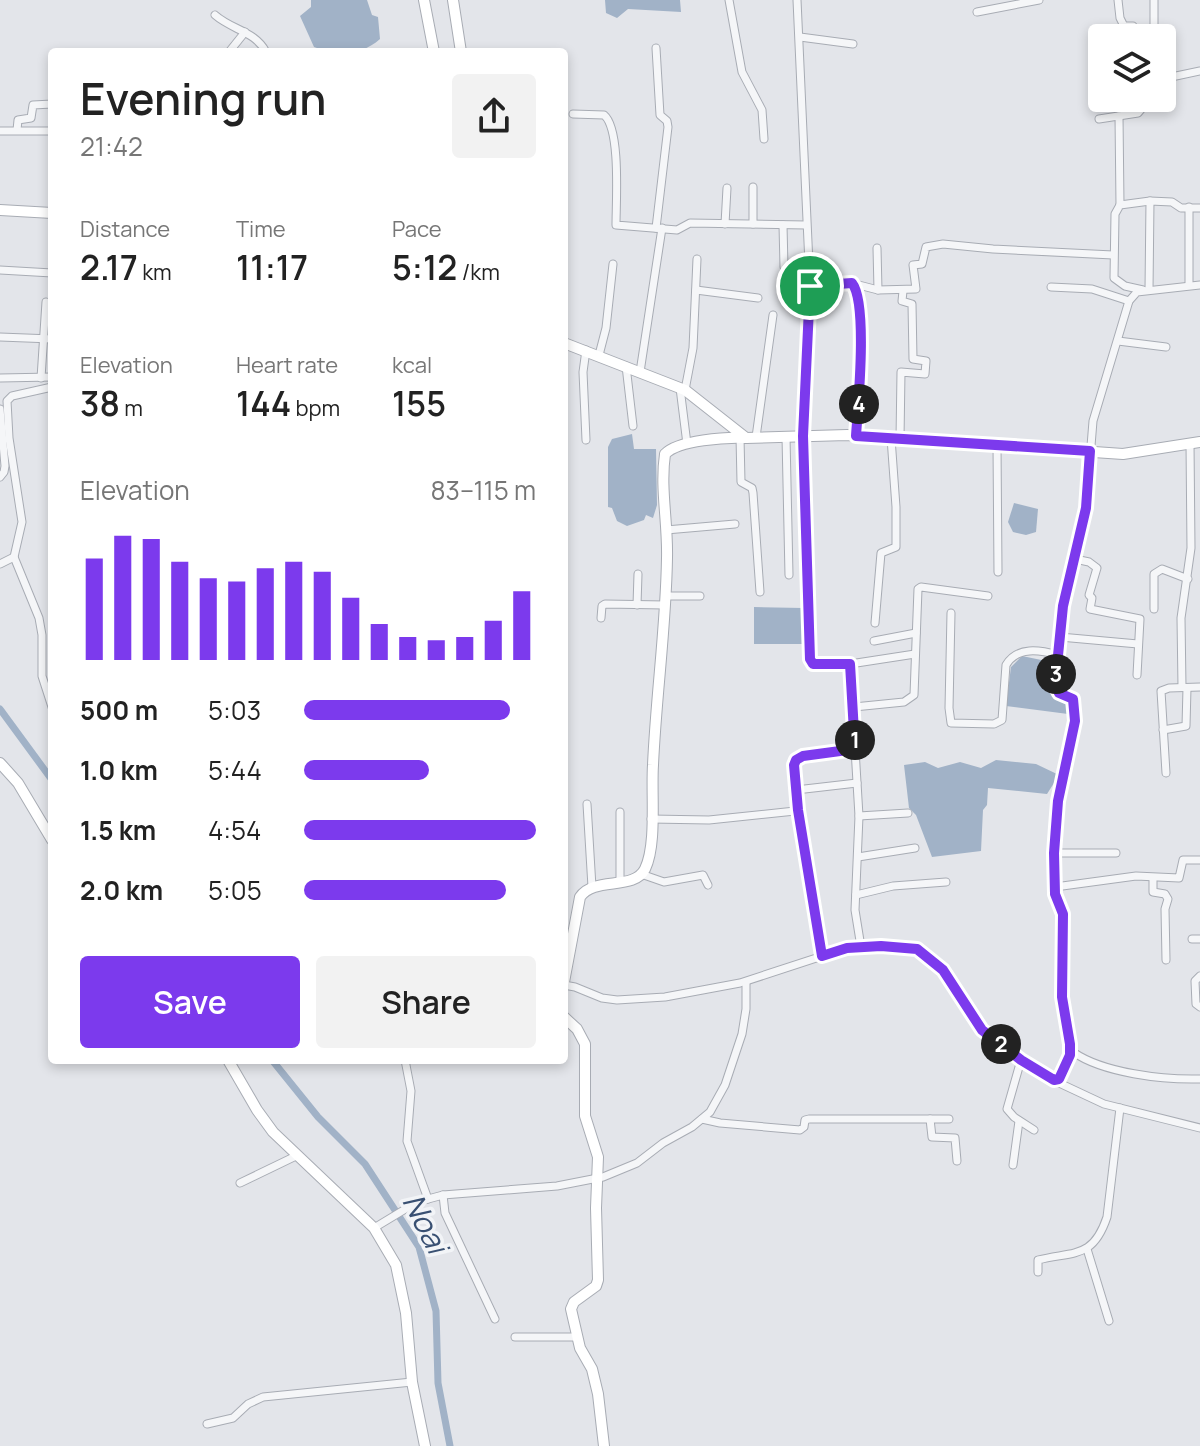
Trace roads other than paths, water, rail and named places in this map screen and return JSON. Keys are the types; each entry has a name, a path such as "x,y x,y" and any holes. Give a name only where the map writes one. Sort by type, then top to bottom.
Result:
{"street":[{"path":"424,0 433,48"},
{"path":"431,0 439,48"},
{"path":"453,0 460,48"},
{"path":"729,0 742,72 762,110 764,139"},
{"path":"797,0 810,286 803,436 810,659 813,664 850,664 915,654"},
{"path":"977,12 1039,0"},
{"path":"1118,0 1122,24"},
{"path":"1154,0 1154,24"},
{"path":"215,15 225,24 245,32 263,48"},
{"path":"232,48 245,32"},
{"path":"800,37 853,44"},
{"path":"640,372 659,228 668,127 660,115 656,48"},
{"path":"1176,76 1200,71"},
{"path":"17,130 18,120 31,118 33,105 48,104"},
{"path":"1099,119 1139,112"},
{"path":"573,114 604,115 610,122 614,145 616,225 677,230 690,223 806,225"},
{"path":"1119,116 1120,205 1115,214 1114,278 1125,286 1147,291"},
{"path":"0,131 48,131"},
{"path":"753,187 753,224"},
{"path":"725,224 727,188"},
{"path":"1120,205 1150,201 1172,202 1181,208 1200,208"},
{"path":"1147,291 1150,201"},
{"path":"1189,207 1189,285"},
{"path":"0,210 48,213"},
{"path":"783,225 784,267"},
{"path":"810,286 855,284 878,290 916,289 913,265 922,264 926,247 943,244 1113,255"},
{"path":"877,248 878,290"},
{"path":"687,444 682,389 693,348 697,259"},
{"path":"599,355 606,328 613,264"},
{"path":"0,270 48,273"},
{"path":"855,284 861,369 856,436"},
{"path":"1054,1080 1062,1075 1070,1055 1062,997 1063,914 1055,894 1054,853 1058,801 1075,721 1073,699 1059,693 1055,685 1065,595 1086,508 1093,421 1129,301 1137,292 1200,285"},
{"path":"1051,287 1092,289 1129,301"},
{"path":"696,290 758,298"},
{"path":"875,623 881,553 896,547 896,439 901,372 925,374 926,361 913,359 912,304 902,301 903,291"},
{"path":"41,378 48,339 46,302"},
{"path":"760,592 753,493 752,488 741,482 747,437 773,315"},
{"path":"0,337 48,339"},
{"path":"1118,341 1166,347"},
{"path":"568,344 682,389 747,437"},
{"path":"586,350 583,372 586,440"},
{"path":"626,366 633,426"},
{"path":"0,378 48,377"},
{"path":"48,388 12,396 7,401 9,438 22,522 14,557 39,618 42,676 48,695"},
{"path":"0,409 4,472 0,477"},
{"path":"568,962 580,897 584,891 641,874 650,849 665,601 665,454 674,447 747,437 856,436 1123,454 1195,442 1188,579 1181,618 1187,725 1163,730"},
{"path":"786,437 789,575"},
{"path":"997,445 998,572"},
{"path":"666,530 735,524"},
{"path":"0,564 14,557"},
{"path":"1075,559 1089,562 1097,568 1089,595 1092,598 1090,609 1140,619 1137,675"},
{"path":"1154,609 1154,574 1157,571 1162,569 1188,579"},
{"path":"637,605 638,574"},
{"path":"854,707 910,700 915,690 917,592 921,587 988,596"},
{"path":"601,618 605,604 637,605 700,596"},
{"path":"951,613 951,723 998,723 1004,717 1006,665 1009,659 1026,651 1037,650 1058,655"},
{"path":"874,641 916,633"},
{"path":"1060,637 1138,644"},
{"path":"42,648 48,648"},
{"path":"850,664 859,816 855,910 861,947"},
{"path":"1166,773 1161,691 1200,687"},
{"path":"822,956 798,810 794,765 803,756 855,749"},
{"path":"0,763 18,783 48,833"},
{"path":"796,790 857,783"},
{"path":"587,804 592,887"},
{"path":"651,819 709,820 798,810"},
{"path":"620,812 620,882"},
{"path":"859,816 908,813"},
{"path":"858,857 915,848"},
{"path":"1054,853 1116,853"},
{"path":"1055,887 1092,880 1179,878 1183,860 1200,860"},
{"path":"641,874 664,882 703,875 708,885"},
{"path":"1153,878 1153,892 1165,894 1168,899 1165,909 1166,960"},
{"path":"856,895 893,886 946,882"},
{"path":"568,985 602,998 617,1000 665,997 746,982 847,948 917,949 943,970 982,1030 1021,1060 1104,1104 1200,1128"},
{"path":"1200,976 1195,981 1196,1004 1200,1007"},
{"path":"374,1228 417,1202 443,1195 557,1186 598,1178 637,1163 710,1112 725,1085 742,1034 746,982"},
{"path":"568,1021 585,1044 585,1116 598,1157 598,1280 596,1286 574,1302 571,1309 584,1358 592,1369 596,1385 604,1446"},
{"path":"1070,1044 1073,1052 1082,1058 1115,1069 1200,1079"},
{"path":"1021,1060 1007,1109 1034,1130"},
{"path":"230,1064 273,1132 374,1228 400,1274 412,1360 412,1382 425,1446"},
{"path":"406,1064 411,1091 407,1141 428,1199"},
{"path":"1038,1272 1038,1260 1072,1255 1087,1249 1102,1229 1107,1217 1120,1108"},
{"path":"702,1119 800,1130 809,1119 949,1119"},
{"path":"930,1119 931,1137 954,1137 956,1140 957,1161"},
{"path":"1013,1165 1019,1121"},
{"path":"240,1183 298,1155"},
{"path":"443,1195 445,1213 495,1319"},
{"path":"1087,1249 1109,1321"},
{"path":"515,1337 578,1337"},
{"path":"207,1424 233,1418 248,1404 263,1397 412,1382"}],"water":[{"path":"311,0 367,0 372,15 378,17 380,39 367,48 314,47 300,16 311,7"},
{"path":"605,0 680,0 681,12 628,9 617,18 606,13"},
{"path":"632,434 634,449 656,449 657,505 653,518 646,515 644,520 627,526 617,521 612,508 608,507 608,447 612,439"},
{"path":"1014,503 1038,509 1036,532 1026,535 1013,532 1008,522"},
{"path":"754,607 803,608 803,644 754,644"},
{"path":"1022,656 1051,662 1058,669 1058,691 1066,695 1068,714 1006,706 1011,667"},
{"path":"996,760 1036,764 1059,775 1047,794 988,788 987,805 983,810 981,851 932,857 916,815 909,808 904,765 925,762 938,768 960,762 981,768"}],"waterway":[{"name":"Noai","path":"0,709 48,775"},
{"name":"Noai","path":"275,1064 318,1117 365,1164 419,1247 436,1311 438,1383 450,1446"}]}
